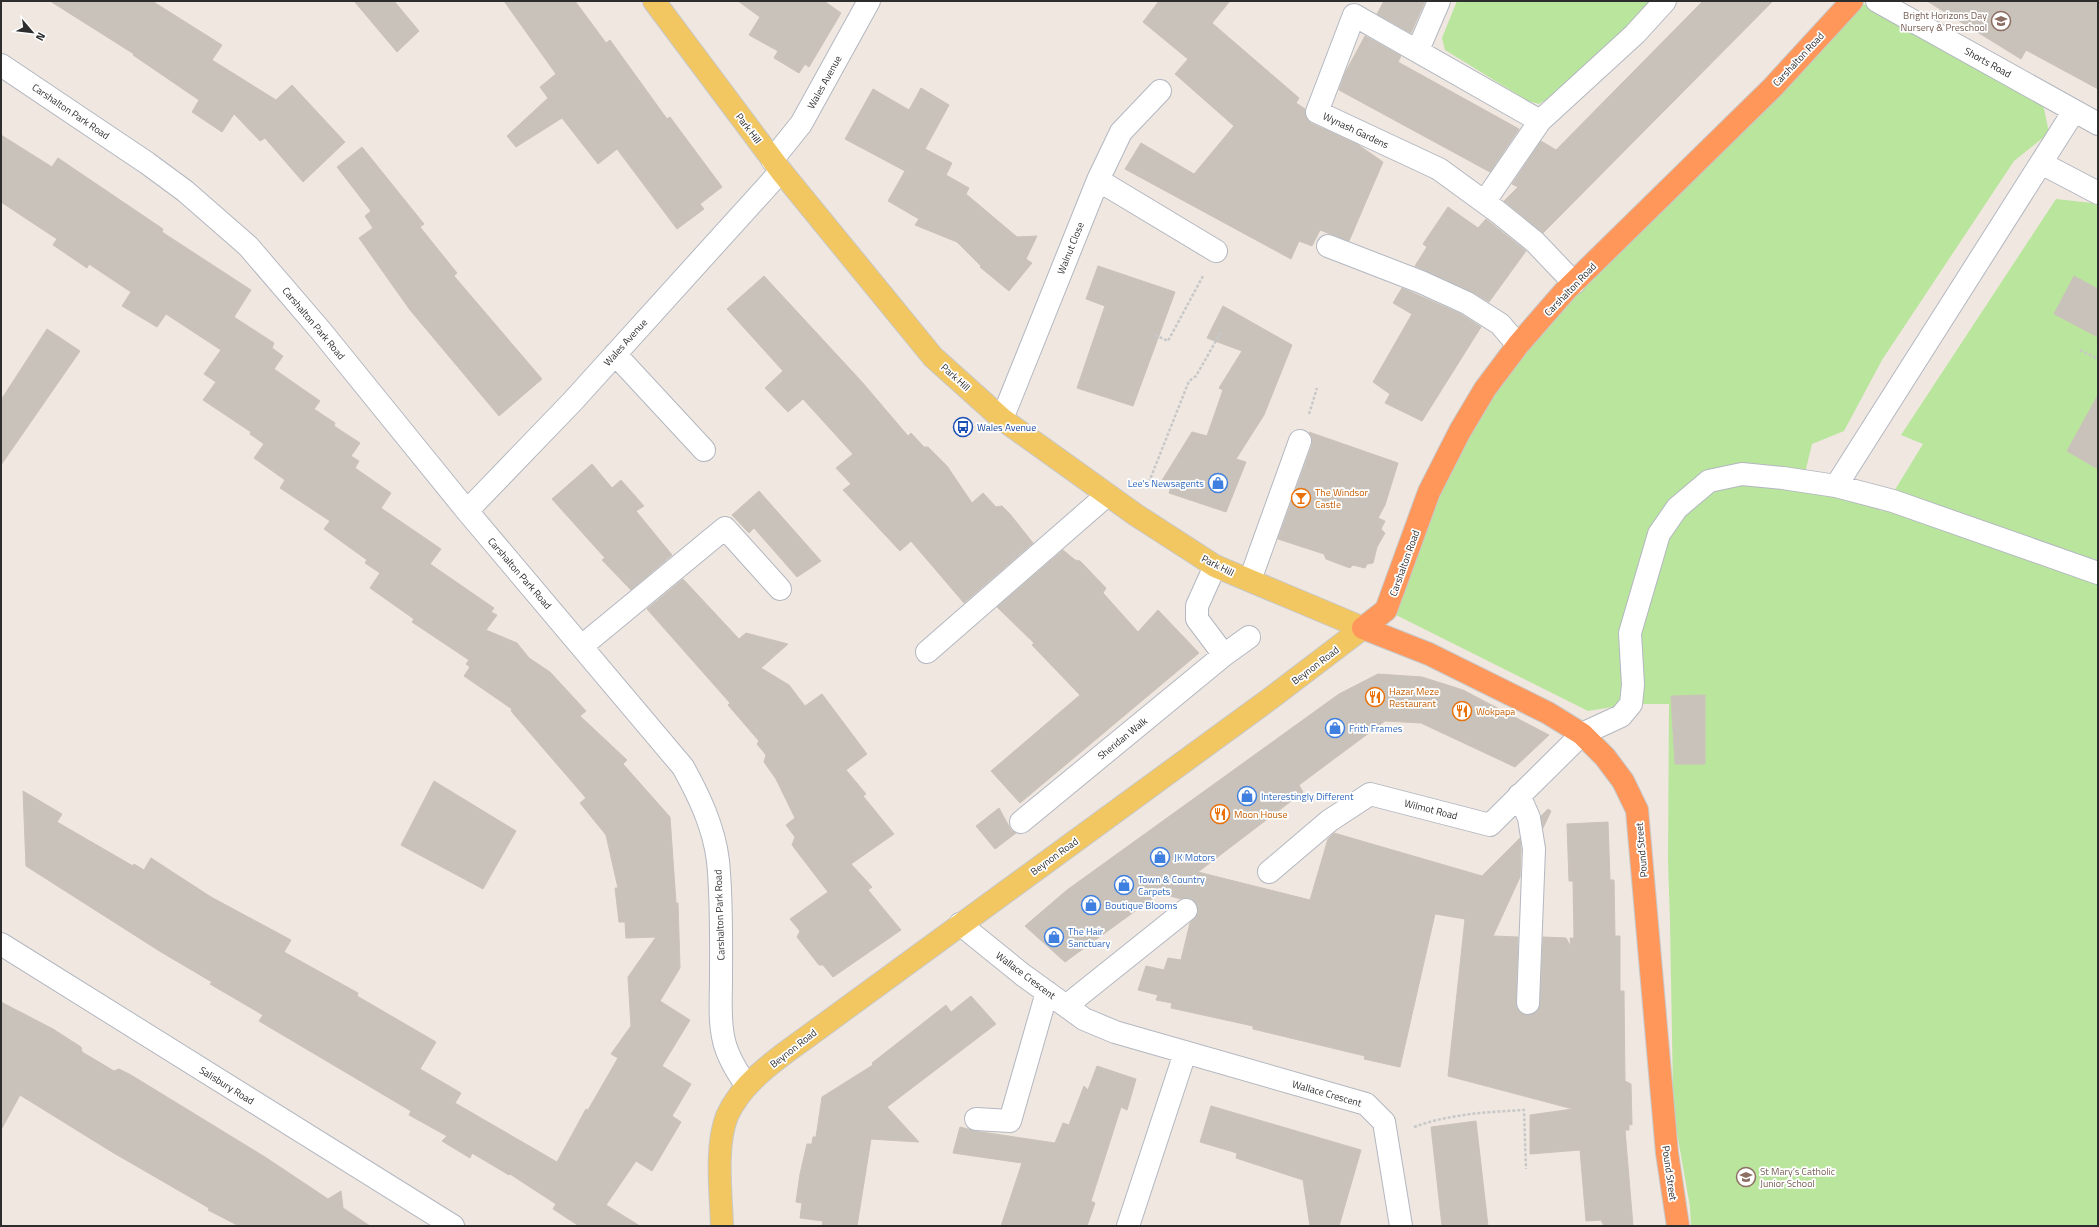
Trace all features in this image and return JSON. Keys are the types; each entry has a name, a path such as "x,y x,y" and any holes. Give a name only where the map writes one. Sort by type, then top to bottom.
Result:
{"highway":[{"name":"Carshalton Road","path":"1364,628 1386,610 1430,492 1460,431 1485,389 1518,345 1574,283 1773,87 1852,1"},
{"name":"Pound Street","path":"1364,628 1429,654 1548,713 1582,734 1605,757 1623,781 1637,810 1667,1153 1678,1226"}],"main road":[{"name":"Park Hill","path":"654,1 776,165 933,356 1002,419 1107,495 1215,566 1364,628"},
{"name":"Beynon Road","path":"747,1086 787,1052 1271,698 1364,628"},
{"path":"722,1226 721,1153 724,1132 727,1117 735,1102 747,1086"}],"street":[{"name":"Wales Avenue","path":"467,511 572,402 615,354 776,165 801,124 869,1"},
{"path":"1418,50 1439,1"},
{"path":"1485,201 1540,121 1635,34 1665,1"},
{"name":"Shorts Road","path":"1877,1 2098,124"},
{"name":"Wynash Gardens","path":"1540,121 1418,50 1354,15 1317,112 1440,169 1485,201 1535,242 1574,283"},
{"name":"Carshalton Park Road","path":"1,65 147,163 185,191 248,246 321,331 467,511 683,767 697,792 712,831 718,860 721,907 721,1010 723,1040 730,1061 747,1086"},
{"name":"Walnut Close","path":"1002,419 1098,180 1121,132 1160,91"},
{"path":"1836,486 2074,111"},
{"path":"2041,163 2098,193"},
{"path":"1098,180 1216,251"},
{"path":"1328,246 1421,282 1466,303 1500,324 1518,345"},
{"path":"615,354 704,450"},
{"path":"1250,580 1300,441"},
{"name":"Wilmot Road","path":"1269,872 1329,821 1370,794 1490,825 1582,734 1621,716 1631,704 1633,685 1630,633 1659,534 1677,508 1709,481 1742,474 1783,478 1836,486 1893,501 2098,573"},
{"path":"927,652 1107,495"},
{"path":"582,646 725,528 780,589"},
{"path":"1215,566 1197,606 1197,619 1224,655"},
{"name":"Sheridan Walk","path":"1020,822 1224,655 1249,637"},
{"path":"1519,795 1529,818 1534,849 1528,1003"},
{"path":"1066,1006 1186,910"},
{"name":"Wallace Crescent","path":"960,924 1084,1019 1115,1032 1366,1104 1384,1122 1388,1138 1401,1226"},
{"name":"Salisbury Road","path":"1,944 453,1226"},
{"path":"976,1119 1010,1121 1047,992"},
{"path":"1128,1226 1185,1053"}],"path":[{"path":"1155,335 1168,340 1182,318 1216,251"},
{"path":"1136,515 1189,381 1196,376 1221,332"},
{"path":"2080,350 2098,359"},
{"path":"1388,1138 1442,1119 1480,1112 1524,1110 1526,1169"}],"green space":[{"path":"1457,1 1654,1 1562,90 1539,104 1528,101 1445,50 1442,38"},
{"path":"1862,3 1932,44 2042,99 2049,133 2014,161 1882,360 1844,431 1812,444 1804,477 1882,511 1923,444 1901,435 2056,199 2092,203 2098,206 2098,1226 1691,1226 1690,1207 1675,1121 1673,1092 1668,862 1669,704 1631,704 1588,711 1386,610 1429,506 1481,409 1523,353 1579,290"}],"building":[{"path":"50,1 152,1 222,45 212,60 276,100 292,85 345,142 303,182 265,138 260,141 234,114 222,132 192,112 199,100 133,55 134,54"},
{"path":"354,1 394,1 419,31 397,52"},
{"path":"504,1 575,1 606,43 610,40 667,119 670,117 722,187 700,204 704,209 677,229 617,149 598,164 562,118 516,147 507,136 548,98 540,87 556,74"},
{"path":"738,1 824,1 841,13 809,67 805,64 799,73 774,58 778,51 749,35 760,17"},
{"path":"1159,1 1230,1 1212,23 1299,98 1296,103 1305,109 1307,119 1311,123 1357,144 1383,162 1349,241 1320,230 1312,246 1299,241 1291,259 1125,169 1141,143 1194,174 1234,126 1175,74 1188,59 1143,22"},
{"path":"1384,1 1425,1 1411,33 1377,14"},
{"path":"1703,1 1773,1 1543,233 1504,201 1518,187 1512,184 1541,141 1556,150"},
{"path":"1927,1 2098,1 2098,89 2026,50 2021,59"},
{"path":"1365,36 1401,56 1398,62 1519,129 1490,172 1339,90 1345,73"},
{"path":"921,88 949,105 925,149 952,163 946,175 969,188 966,194 1017,237 1037,236 1026,259 1032,263 1009,291 980,267 981,266 957,242 915,225 919,219 888,201 905,171 845,139 873,89 909,110"},
{"path":"1,135 52,167 58,158 163,229 162,232 251,290 234,317 274,343 272,348 283,356 274,369 320,401 314,409 335,423 334,426 360,443 351,456 359,461 355,468 391,493 381,508 441,549 430,564 494,608 491,612 497,615 486,630 517,643 529,658 550,672 586,711 580,716 627,760 623,764 670,817 676,903 678,903 680,968 660,1001 690,1020 662,1066 691,1084 672,1116 681,1122 652,1171 636,1161 606,1205 640,1226 579,1226 553,1209 556,1204 510,1174 509,1175 472,1153 470,1158 442,1141 447,1136 409,1115 411,1111 259,1021 263,1015 210,984 212,982 161,952 26,866 23,791 62,814 57,822 133,866 134,864 144,870 151,858 211,897 291,940 284,952 358,993 357,996 436,1042 420,1069 461,1093 455,1103 557,1162 586,1109 588,1110 618,1058 611,1054 631,1026 628,977 656,937 626,938 625,922 619,922 615,888 618,888 606,835 580,803 586,798 511,711 512,709 464,676 470,667 466,664 469,660 412,622 414,619 370,588 380,573 365,563 367,560 324,529 330,521 280,488 285,480 254,458 264,444 250,434 251,432 203,400 216,382 204,374 221,350 166,314 157,327 122,306 131,292 89,264 87,268 53,245 57,239 1,202"},
{"path":"362,147 424,224 420,227 457,273 454,276 542,379 499,416 410,310 359,238 373,228 365,216 371,211 337,167"},
{"path":"1448,207 1478,228 1486,219 1526,251 1489,302 1472,292 1415,266 1427,247 1423,244"},
{"path":"1098,266 1175,292 1133,406 1077,388 1105,306 1086,299"},
{"path":"764,276 862,382 908,436 911,433 924,447 928,447 947,466 972,503 983,493 996,507 1002,506 1010,514 1033,543 964,603 911,541 900,551 843,490 851,484 836,468 853,454 803,399 788,412 765,388 783,371 727,309"},
{"path":"2074,276 2098,289 2098,337 2054,314"},
{"path":"1402,288 1461,314 1481,327 1422,421 1385,403 1390,394 1373,382 1412,314 1393,303"},
{"path":"1223,306 1292,345 1264,415 1236,459 1246,462 1226,512 1169,493 1172,484 1161,482 1192,432 1207,436 1223,390 1219,388 1242,351 1207,338"},
{"path":"47,329 80,351 1,465 1,400"},
{"path":"2098,395 2098,469 2067,451"},
{"name":"The Windsor Castle","path":"1309,432 1398,463 1385,505 1378,518 1385,521 1381,529 1385,533 1377,547 1373,563 1367,564 1365,568 1353,565 1350,568 1326,559 1324,554 1278,539 1312,445 1312,438"},
{"path":"592,464 612,488 621,480 644,506 636,511 672,555 631,590 602,560 605,558 552,499"},
{"path":"759,491 821,561 797,577 754,528 749,533 732,515"},
{"path":"1063,550 1075,560 1080,561 1106,588 1103,593 1138,632 1158,610 1199,653 1020,803 991,771 1080,695 1032,645 1034,643 997,607"},
{"path":"683,579 739,639 746,633 788,644 761,668 789,685 805,706 822,694 867,754 846,770 866,794 863,796 894,834 851,864 872,887 868,890 901,930 833,977 823,965 819,965 797,937 800,931 790,919 828,892 792,845 795,837 786,825 795,818 776,779 764,762 766,755 757,744 759,741 728,705 730,703 647,609"},
{"path":"1378,674 1422,677 1463,690 1549,735 1515,767 1421,723 1385,721 1299,785 1303,792 1198,872 1310,900 1328,839 1334,833 1482,876 1520,838 1520,877 1493,936 1518,937 1516,1003 1517,1008 1521,1013 1528,1015 1533,1014 1538,1010 1540,1004 1543,937 1566,938 1571,947 1570,938 1574,938 1573,881 1569,881 1567,824 1608,822 1610,880 1614,880 1615,936 1620,936 1620,991 1624,991 1625,1081 1631,1084 1632,1125 1629,1124 1629,1130 1625,1130 1633,1226 1604,1226 1601,1220 1586,1221 1580,1150 1530,1154 1530,1115 1573,1109 1448,1076 1465,919 1435,914 1400,1067 1364,1059 1365,1056 1253,1029 1253,1026 1171,1008 1172,1003 1156,1000 1158,995 1138,990 1146,966 1164,970 1168,958 1181,960 1190,923 1198,914 1196,903 1190,898 1181,899 1160,893 1065,962 1025,926 1067,890 1339,694"},
{"path":"1705,695 1705,764 1675,764 1671,696"},
{"path":"434,781 516,831 483,889 401,845"},
{"path":"999,808 1011,830 1016,833 995,849 976,826"},
{"path":"1548,809 1551,811 1543,828 1541,816"},
{"path":"971,996 996,1024 887,1107 919,1142 871,1139 857,1226 822,1226 823,1221 800,1218 802,1203 796,1202 800,1174 807,1144 812,1144 813,1137 816,1137 822,1097 873,1065 872,1063 946,1005 951,1012"},
{"path":"1,1002 53,1029 81,1047 82,1052 114,1071 119,1069 131,1075 265,1157 328,1199 341,1191 343,1208 370,1226 239,1226 208,1210 209,1208 112,1152 20,1095 1,1130"},
{"path":"1097,1066 1136,1079 1127,1110 1121,1107 1091,1201 1095,1203 1087,1226 1001,1226 1022,1163 953,1153 960,1127 975,1131 1055,1143 1063,1123 1069,1125 1084,1086 1088,1090"},
{"path":"1211,1106 1361,1150 1339,1226 1310,1226 1303,1180 1236,1158 1237,1153 1200,1142"},
{"path":"1476,1121 1488,1226 1442,1226 1431,1127"}],"place":[{"name":"Bright Horizons Day Nursery & Preschool","path":"2001,21"},
{"name":"Wales Avenue","path":"963,427"},
{"name":"Lee's Newsagents","path":"1218,483"},
{"name":"The Windsor Castle","path":"1301,498"},
{"name":"Hazar Meze Restaurant","path":"1375,697"},
{"name":"Wokpapa","path":"1462,711"},
{"name":"Frith Frames","path":"1335,728"},
{"name":"Interestingly Different","path":"1247,796"},
{"name":"Moon House","path":"1220,814"},
{"name":"JK Motors","path":"1160,857"},
{"name":"Town & Country Carpets","path":"1124,885"},
{"name":"Boutique Blooms","path":"1091,905"},
{"name":"The Hair Sanctuary","path":"1054,937"},
{"name":"St Mary’s Catholic Junior School","path":"1746,1177"}]}
